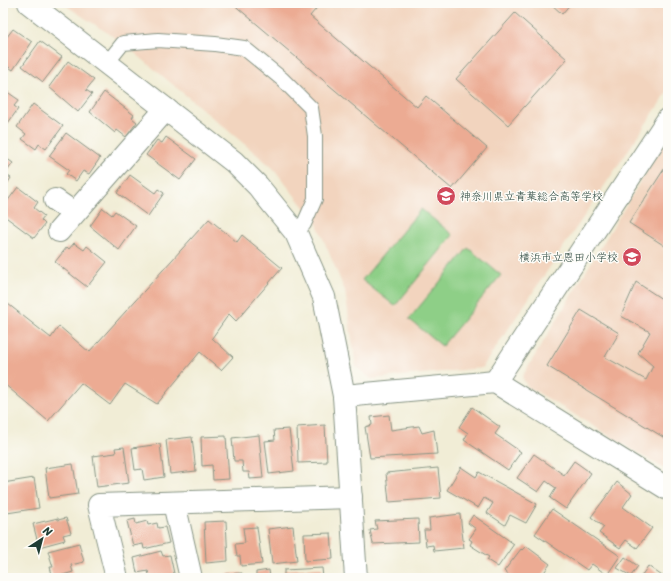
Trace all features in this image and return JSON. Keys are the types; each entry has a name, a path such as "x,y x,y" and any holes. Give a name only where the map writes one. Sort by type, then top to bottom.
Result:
{"street":[{"path":"29,3 234,162 258,186 296,233 324,297 344,396 356,578"},
{"path":"59,231 166,109"},
{"path":"495,382 668,119"},
{"path":"55,200 74,213"},
{"path":"344,396 495,382 668,489"},
{"path":"117,578 100,505 351,496"},
{"path":"174,503 191,578"}],"lane":[{"path":"107,63 123,44 158,40 215,44 244,48 282,79 311,108 316,136 315,199 304,224 296,233"}],"shaded area":[{"name":"神奈川県立青葉総合高等学校","path":"62,3 668,3 668,91 482,368 371,379 356,367 345,291 317,224 273,168 123,43"},
{"name":"横浜市立恩田小学校","path":"668,136 668,471 527,386 522,377"}],"green space":[{"path":"421,209 453,235 395,306 362,280"},
{"path":"468,248 501,275 442,346 409,319"}],"building":[{"path":"232,3 321,3 310,16 417,107 426,96 487,148 452,189"},
{"path":"550,3 571,3 562,14"},
{"path":"515,13 567,59 508,125 456,79"},
{"path":"13,29 32,42 13,70 3,63 3,42"},
{"path":"40,41 62,57 43,82 22,66"},
{"path":"68,61 94,80 86,90 92,94 78,112 49,87"},
{"path":"3,89 19,100 14,106 18,109 3,130"},
{"path":"104,92 134,115 132,118 137,122 126,137 117,130 115,133 90,112"},
{"path":"33,104 63,126 46,149 39,144 36,149 22,139 26,134 17,127"},
{"path":"66,133 100,158 89,174 83,171 76,181 66,174 69,170 49,156"},
{"path":"166,137 196,159 180,180 146,155 157,140 162,143"},
{"path":"3,156 13,163 5,174 11,178 3,190"},
{"path":"668,163 668,248 629,223"},
{"path":"130,175 155,193 158,189 164,193 148,216 117,193"},
{"path":"18,187 38,202 34,208 44,216 41,220 45,224 34,238 3,215 3,207"},
{"path":"103,208 112,215 115,211 136,226 119,250 90,226"},
{"path":"209,219 237,242 242,235 282,268 236,321 229,314 212,338 233,357 221,370 200,352 157,404 125,384 110,405 81,383 48,421 3,383 3,310 8,304 51,338 59,326 89,352"},
{"path":"74,243 84,250 87,246 107,262 87,287 55,262 67,247 69,249"},
{"path":"636,282 668,303 668,440 547,366 581,310 619,333 605,357 646,380 653,366 638,353 650,332 621,316"},
{"path":"472,407 500,427 495,434 521,452 508,470 464,440 468,433 459,427"},
{"path":"389,415 391,430 419,426 422,433 434,430 437,454 370,458 365,427 372,425 371,417"},
{"path":"325,425 327,462 298,463 297,427"},
{"path":"289,429 294,471 269,474 265,441 275,440 274,430"},
{"path":"259,435 263,478 250,479 249,472 243,472 242,461 234,461 232,438"},
{"path":"226,436 229,479 213,480 212,465 202,466 201,437"},
{"path":"192,437 196,471 170,474 166,440"},
{"path":"160,444 164,477 144,480 142,469 135,470 132,448"},
{"path":"124,447 129,483 97,487 93,456 116,453 115,448"},
{"path":"534,454 564,475 574,461 591,473 566,509 550,498 556,488 546,481 538,492 517,478"},
{"path":"73,464 78,494 49,498 45,468"},
{"path":"461,467 476,477 479,472 537,504 526,523 510,515 505,525 487,513 493,503 484,498 478,508 447,490"},
{"path":"438,468 441,498 389,502 386,473"},
{"path":"34,478 39,508 7,513 3,483"},
{"path":"617,482 632,494 623,507 652,528 637,548 626,540 620,548 599,533 604,527 591,517"},
{"path":"552,509 620,556 607,575 592,564 587,570 535,534"},
{"path":"460,514 464,548 434,551 433,545 426,546 424,530 430,530 429,518"},
{"path":"473,515 514,544 498,567 487,560 489,557 470,545 472,541 469,539 476,529 468,523"},
{"path":"58,518 58,520 66,518 71,533 63,535 65,540 39,547 33,524"},
{"path":"135,519 136,524 147,521 148,525 157,523 158,528 165,527 169,543 144,549 143,544 133,546 127,521"},
{"path":"418,519 419,542 373,544 370,530 377,529 375,521"},
{"path":"226,521 228,561 206,563 204,522"},
{"path":"293,526 297,561 272,564 268,529"},
{"path":"257,527 262,564 241,566 240,556 237,556 235,544 245,543 243,528"},
{"path":"331,533 333,559 305,561 304,534"},
{"path":"79,543 84,562 71,565 73,572 53,578 50,567 53,567 48,551"},
{"path":"526,546 550,564 540,578 512,578 504,571 521,549 522,550"},
{"path":"161,551 163,556 170,555 175,578 166,578 165,576 150,578 148,571 137,573 134,558"},
{"path":"625,557 638,566 631,576 617,568"},
{"path":"648,566 665,578 640,578"},
{"path":"322,568 323,578 284,578 284,570"},
{"path":"269,570 270,578 256,578 256,572"},
{"path":"242,573 243,578 226,578 226,574"}],"place":[{"name":"神奈川県立青葉総合高等学校","path":"446,196"},
{"name":"横浜市立恩田小学校","path":"632,257"}]}
